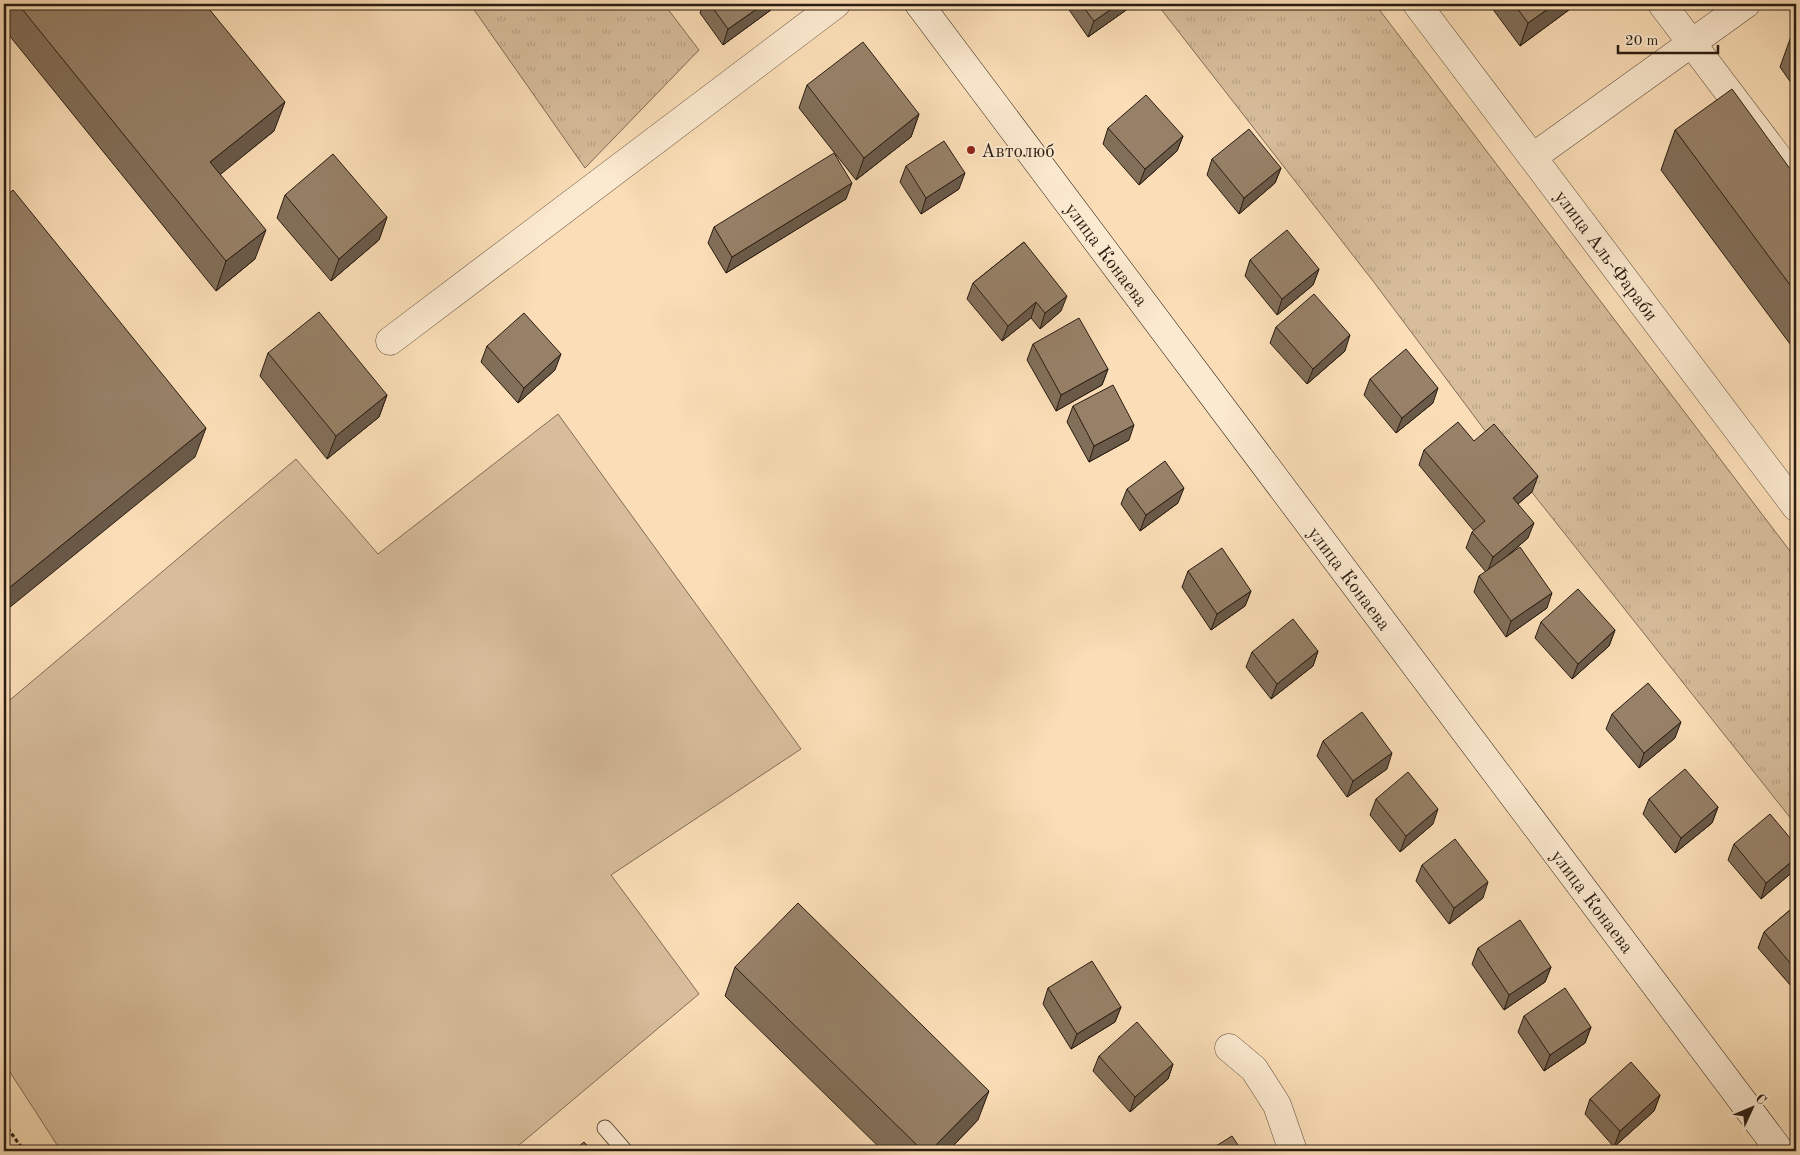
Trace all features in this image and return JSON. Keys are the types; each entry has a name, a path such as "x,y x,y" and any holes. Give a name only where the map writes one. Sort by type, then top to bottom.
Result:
{"street":[{"path":"390,341 836,4"},
{"name":"улица Конаева","path":"919,4 1780,1151"},
{"name":"улица Аль-Фараби","path":"1417,4 1796,507"},
{"path":"1662,4 1793,171"},
{"path":"1533,157 1746,4"},
{"path":"1229,1048 1254,1069 1277,1105 1293,1151"}],"lane":[{"path":"605,1128 625,1151"}],"path":[{"path":"4,1123 24,1151"}],"green space":[{"path":"470,4 664,4 699,50 585,168"},
{"path":"1157,4 1375,4 1796,559 1796,825 1519,476 1373,281"},
{"path":"558,414 801,749 611,875 699,994 512,1151 61,1151 4,1063 4,705 296,459 378,554"}],"building":[{"path":"18,4 205,4 285,102 210,162 266,230 226,261"},
{"path":"710,4 764,4 728,29"},
{"path":"1081,4 1119,4 1094,21"},
{"path":"1514,4 1555,4 1528,23"},
{"path":"863,42 919,114 864,158 807,85"},
{"path":"1732,89 1796,177 1796,293 1675,130"},
{"path":"1146,95 1183,136 1145,169 1108,128"},
{"path":"1249,129 1281,168 1244,198 1212,159"},
{"path":"944,141 965,173 926,198 906,166"},
{"path":"834,153 852,183 732,257 714,227"},
{"path":"333,154 387,217 339,259 285,195"},
{"path":"13,190 206,428 4,592 4,198"},
{"path":"1287,230 1319,269 1282,299 1250,260"},
{"path":"1024,242 1067,296 1045,313 1036,302 1008,326 973,283"},
{"path":"1314,294 1350,335 1313,369 1276,327"},
{"path":"319,312 387,395 336,436 268,353"},
{"path":"524,313 561,354 524,388 487,346"},
{"path":"1079,318 1108,369 1061,395 1033,344"},
{"path":"1406,349 1438,388 1402,418 1370,379"},
{"path":"1113,385 1134,425 1094,446 1073,406"},
{"path":"1458,422 1474,441 1494,424 1538,476 1513,498 1534,523 1493,557 1472,532 1485,521 1424,450"},
{"path":"1165,461 1184,488 1146,515 1127,489"},
{"path":"1520,547 1552,593 1511,621 1479,576"},
{"path":"1222,548 1251,591 1217,614 1188,571"},
{"path":"1578,589 1615,630 1578,664 1541,622"},
{"path":"1293,619 1318,651 1277,684 1252,652"},
{"path":"1648,683 1681,722 1644,753 1612,714"},
{"path":"1362,712 1392,753 1353,781 1323,741"},
{"path":"1685,769 1718,807 1681,838 1649,799"},
{"path":"1408,772 1438,809 1406,836 1376,799"},
{"path":"1770,814 1796,845 1796,858 1766,883 1734,844"},
{"path":"1455,839 1488,882 1454,908 1422,865"},
{"path":"798,903 989,1091 930,1151 923,1151 735,967"},
{"path":"1796,905 1796,970 1764,932"},
{"path":"1520,920 1551,967 1509,995 1478,948"},
{"path":"1092,961 1121,1007 1077,1034 1048,988"},
{"path":"1565,988 1591,1027 1550,1055 1524,1016"},
{"path":"1137,1022 1173,1064 1135,1097 1099,1056"},
{"path":"1631,1062 1660,1095 1620,1131 1590,1099"},
{"path":"1232,1136 1242,1151 1208,1151"},
{"path":"584,1142 592,1151 573,1151"}],"place":[{"name":"Автолюб","path":"971,150"}]}
